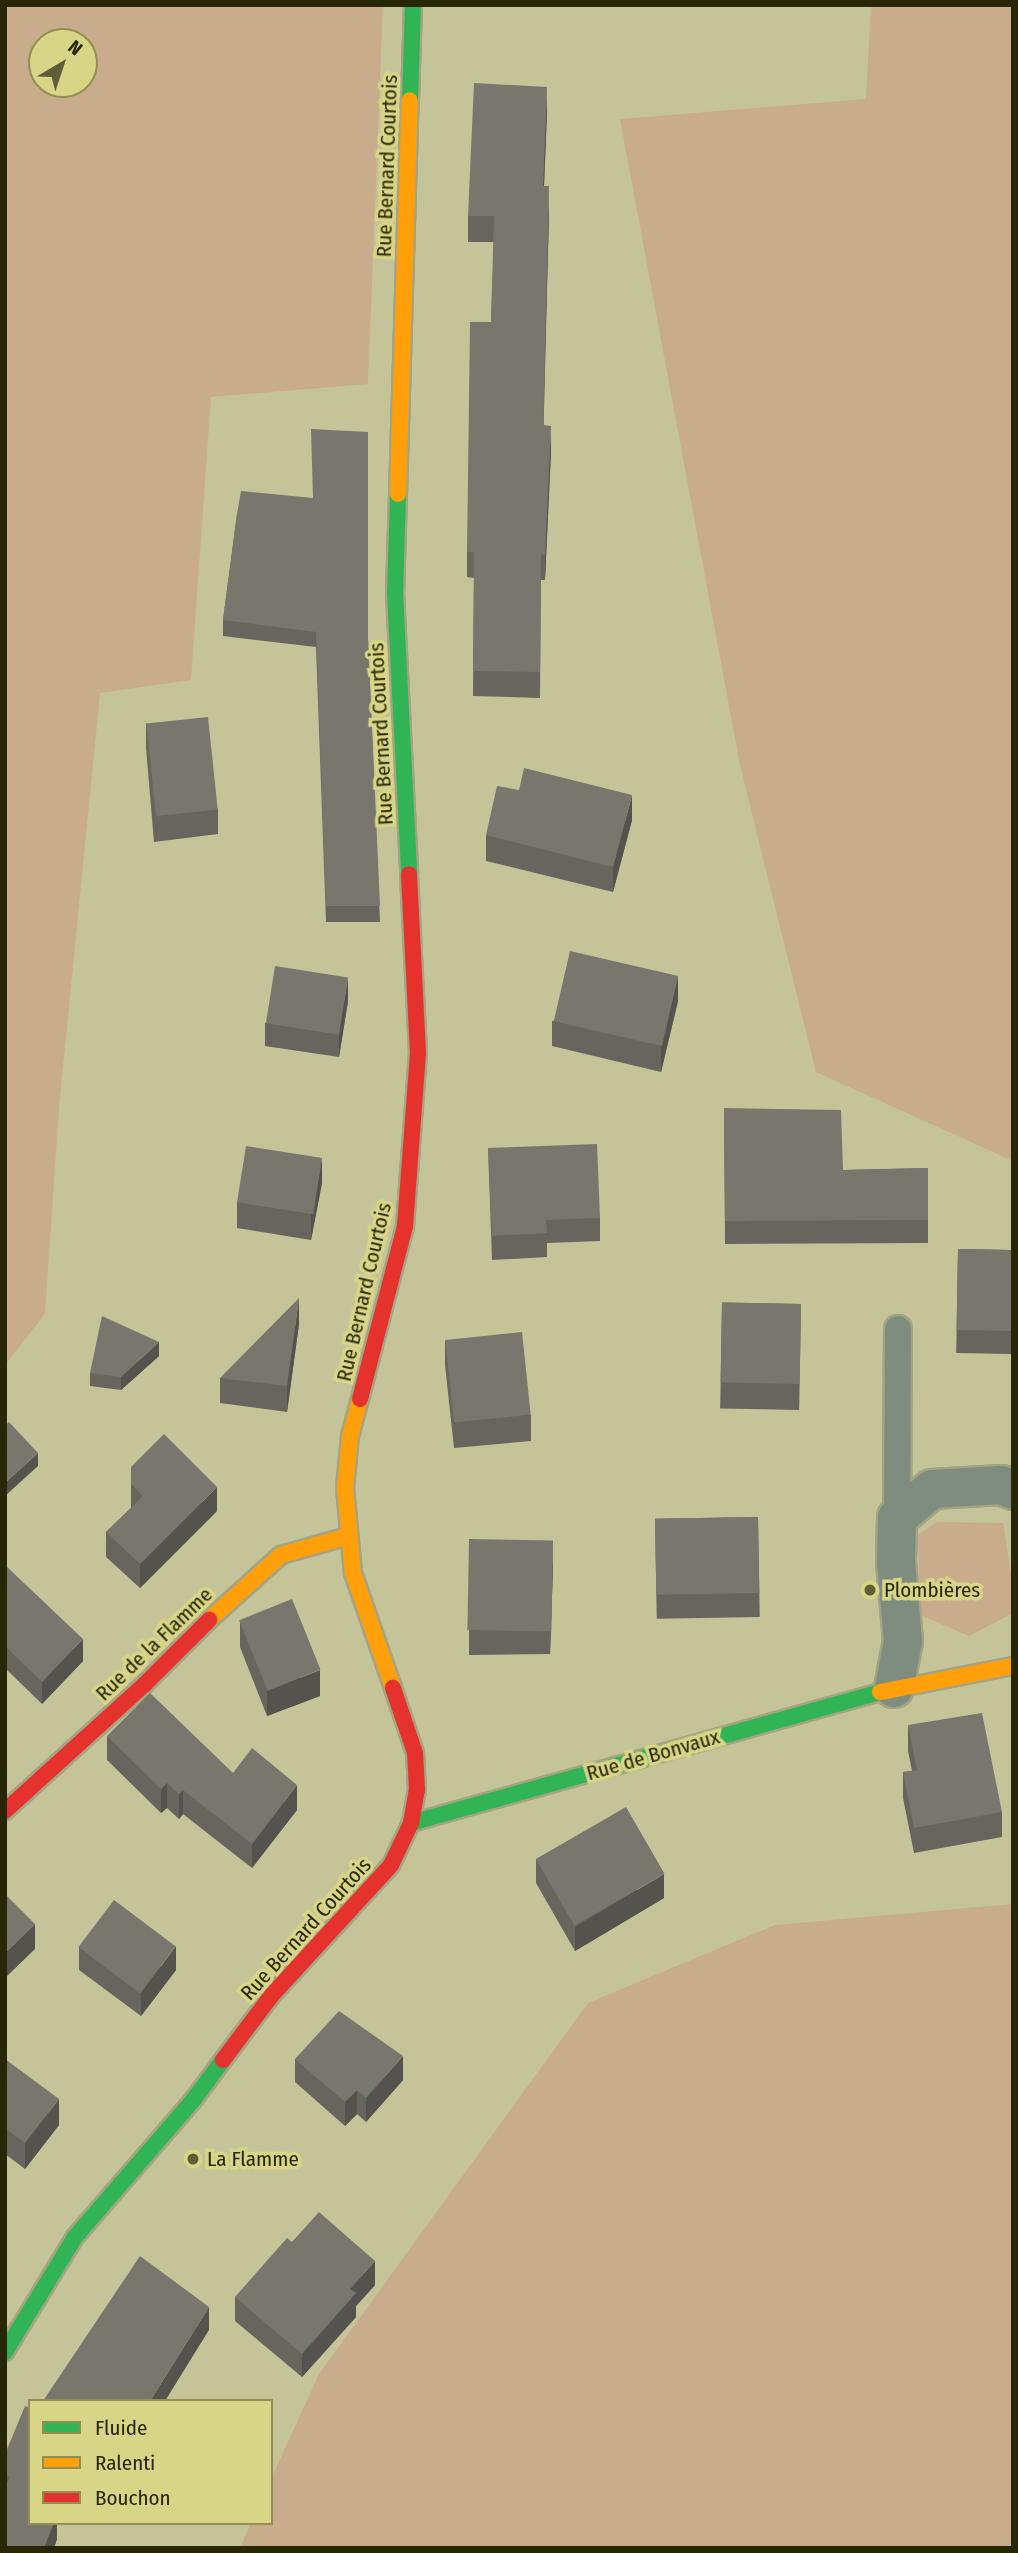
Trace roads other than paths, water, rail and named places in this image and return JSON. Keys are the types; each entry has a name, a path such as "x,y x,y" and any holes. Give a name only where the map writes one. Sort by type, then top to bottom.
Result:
{"street":[{"name":"Rue Bernard Courtois","path":"5,2351 75,2237 194,2099 272,1995 391,1865 411,1822 417,1790 415,1753 353,1573 345,1488 350,1436 405,1226 418,1053 395,593 413,5"},
{"path":"894,1688 903,1641 896,1562 897,1518 932,1489 1001,1485 1013,1490"},
{"name":"Rue de la Flamme","path":"5,1811 145,1684 228,1600 281,1555 348,1536"},
{"name":"Rue de Bonvaux","path":"411,1822 894,1688 1013,1666"}],"lane":[{"path":"897,1518 898,1329"}],"place":[{"name":"Plombières","path":"870,1590"},
{"name":"La Flamme","path":"193,2159"}]}
